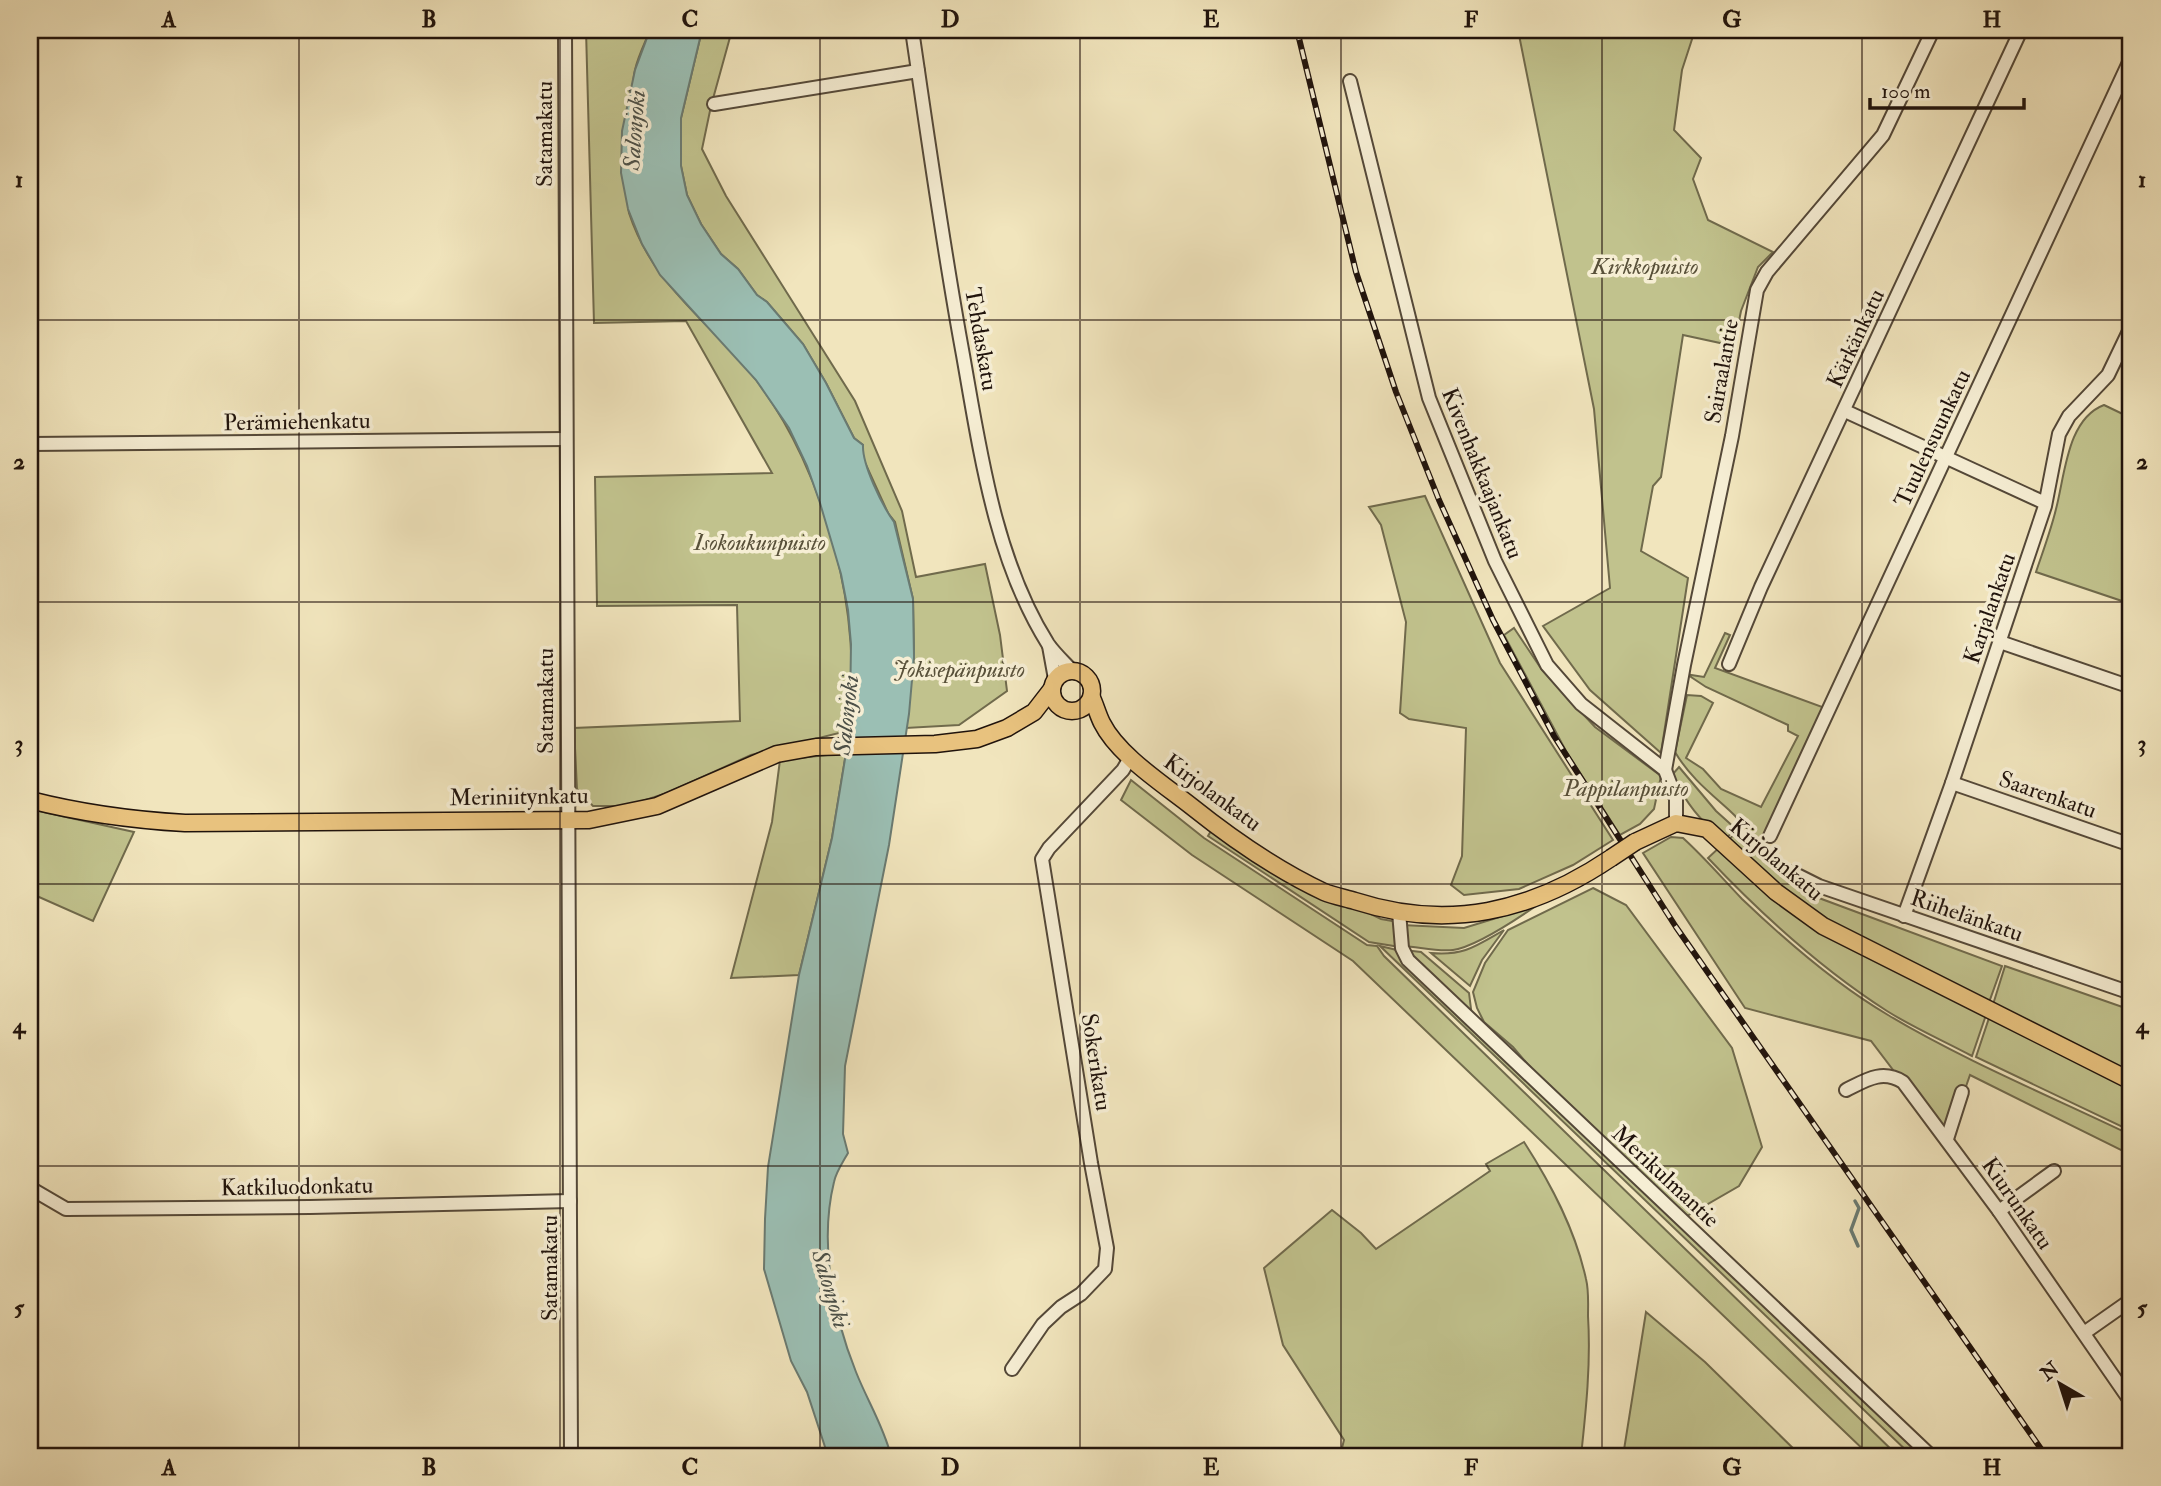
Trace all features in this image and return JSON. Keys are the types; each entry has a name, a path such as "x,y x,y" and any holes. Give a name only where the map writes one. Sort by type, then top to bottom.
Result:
{"main road":[{"path":"1073,671 1090,682 1094,690 1093,698 1087,706 1070,710 1054,701 1053,685 1064,672 1073,671"},
{"name":"Meriniitynkatu","path":"30,800 74,811 184,823 589,820 657,806 777,754 816,747 935,744 977,739 1007,728 1034,712 1053,685"},
{"name":"Kirjolankatu","path":"1093,698 1103,725 1130,758 1213,823 1284,869 1326,892 1380,909 1463,915 1524,904 1611,858 1635,842 1676,823 1707,829 1776,892 1823,926 2131,1081"},
{"name":"Meriniitynkatu","path":"1034,712 1070,710"},
{"name":"Kirjolankatu","path":"1070,710 1103,725"}],"street":[{"name":"Satamakatu","path":"565,30 571,1456"},
{"name":"Tehdaskatu","path":"912,30 937,209 983,467 1005,552 1049,646 1073,671"},
{"name":"Sairaalantie","path":"1665,770 1732,436 1757,290 1766,272 1883,135 1933,30"},
{"name":"Kärkänkatu","path":"1729,664 1761,587 2021,30"},
{"path":"2120,30 2131,35"},
{"name":"Tuulensuunkatu","path":"1770,836 2131,58"},
{"path":"714,104 918,71"},
{"name":"Kivenhakkaajankatu","path":"1350,81 1429,398 1495,561 1547,665 1581,704 1665,770"},
{"name":"Karjalankatu","path":"1904,916 1952,783 2045,503 2055,446 2064,424 2075,409 2108,375 2131,327"},
{"path":"1845,411 2045,503"},
{"name":"Perämiehenkatu","path":"30,444 566,439"},
{"path":"2000,642 2131,687"},
{"name":"Tehdaskatu","path":"1049,646 1053,685"},
{"name":"Sokerikatu","path":"1012,1368 1043,1324 1061,1307 1081,1294 1105,1269 1107,1248 1042,859 1130,758"},
{"path":"1665,770 1676,799 1676,823"},
{"name":"Saarenkatu","path":"1952,783 2131,845"},
{"name":"Riihelänkatu","path":"1791,872 1819,886 2131,993"},
{"name":"Merikulmantie","path":"1399,912 1402,948 1408,960 1931,1456"},
{"name":"Kiurunkatu","path":"1846,1090 1879,1075 1897,1078 1903,1082 1999,1211 2131,1402"},
{"path":"1947,1139 1962,1093"},
{"path":"1999,1211 2054,1171"},
{"name":"Katkiluodonkatu","path":"30,1188 66,1209 570,1201"},
{"path":"2084,1333 2131,1300"}],"green space":[{"name":"Isokoukunpuisto","path":"586,30 650,30 633,79 629,213 653,262 668,283 756,380 780,416 802,457 820,501 834,547 845,594 850,642 851,687 847,731 751,755 667,793 627,806 593,806 577,789 574,728 740,721 737,605 597,606 595,477 772,473 686,321 594,323"},
{"name":"Jokisepänpuisto","path":"702,30 732,30 702,149 726,196 855,401 902,511 916,577 985,564 1000,635 1007,691 959,725 906,728 914,657 913,599 895,522 888,513 862,456 863,445 854,438 803,344 767,302 757,295 738,269 721,254 701,224 687,195 681,166 681,118"},
{"name":"Kirkkopuisto","path":"1518,30 1695,30 1682,70 1674,130 1701,158 1693,179 1708,220 1773,252 1758,267 1741,311 1734,346 1683,335 1661,477 1653,486 1641,551 1688,578 1661,753 1590,690 1543,626 1610,588 1594,409"},
{"path":"2104,405 2131,418 2131,604 2036,572 2054,517 2065,465 2075,435 2082,422"},
{"path":"1425,496 1500,663 1613,840 1573,865 1519,889 1464,895 1451,885 1462,856 1466,728 1409,719 1400,713 1406,622 1381,525 1369,507"},
{"name":"Pappilanpuisto","path":"1514,628 1542,670 1595,727 1661,776 1654,809 1640,824 1620,835 1566,751 1504,635"},
{"path":"1725,633 1730,635 1715,668 1825,708 1767,835 1760,843 1693,776 1675,752 1687,695 1701,696 1713,703 1686,758 1703,769 1721,789 1761,807 1798,736 1788,731 1788,725 1706,687 1691,677 1704,677"},
{"path":"846,753 832,838 799,975 731,978 772,822 780,760"},
{"path":"1679,767 1716,811 1736,829 1723,841 1700,818 1683,795 1672,775"},
{"path":"1131,780 1204,838 1367,945 1377,946 1384,956 1898,1456 1870,1456 1353,961 1192,855 1121,800"},
{"path":"30,809 134,832 93,921 30,893"},
{"path":"1214,826 1305,882 1381,919 1398,922 1400,947 1369,942 1208,836"},
{"path":"1738,831 1819,898 2002,966 1987,1008 1824,925 1725,843"},
{"path":"1671,837 1683,838 1742,899 1849,990 1947,1048 2131,1135 2131,1155 1970,1075 1947,1141 1871,1041 1745,1008 1643,853"},
{"path":"1723,844 1777,895 1987,1012 1972,1056 1887,1011 1838,977 1793,940 1708,858"},
{"path":"1593,888 1626,905 1732,1048 1762,1147 1739,1186 1687,1216 1542,1081 1513,1047 1484,1022 1477,1008 1473,992 1485,963 1508,930"},
{"path":"1536,906 1496,932 1462,948 1441,950 1404,946 1402,925 1464,928"},
{"path":"1504,930 1482,960 1470,986 1431,953 1461,951"},
{"path":"1380,946 1401,951 1926,1456 1912,1456"},
{"path":"1404,950 1421,952 1469,993 1472,1017"},
{"path":"2005,966 2131,1010 2131,1079 1991,1011"},
{"path":"1990,1015 2131,1084 2131,1131 1976,1057"},
{"path":"1524,1142 1561,1208 1575,1242 1587,1284 1588,1369 1581,1456 1340,1456 1344,1440 1283,1345 1264,1268 1332,1210 1376,1249 1490,1171 1486,1164"},
{"path":"1646,1312 1705,1362 1801,1456 1623,1456"}],"water":[{"name":"Salonjoki","path":"650,30 702,30 681,118 681,166 687,195 701,224 721,254 738,269 757,295 767,302 803,344 854,438 863,445 869,474 894,522 913,599 914,657 909,714 889,845 845,1066 843,1134 848,1153 835,1178 828,1229 831,1279 841,1327 856,1372 880,1424 891,1456 828,1456 807,1392 791,1361 764,1269 768,1167 799,975 832,838 846,753 851,644 848,610 841,574 820,503 807,466 789,428 756,380 660,275 642,244 628,209 621,173 622,131 635,70"}],"waterway":[{"path":"1855,1201 1859,1208 1851,1230 1858,1246"}],"railway":[{"path":"1297,30 1356,272 1396,392 1439,500 1493,620 1554,736 1676,927 2046,1456"}]}
